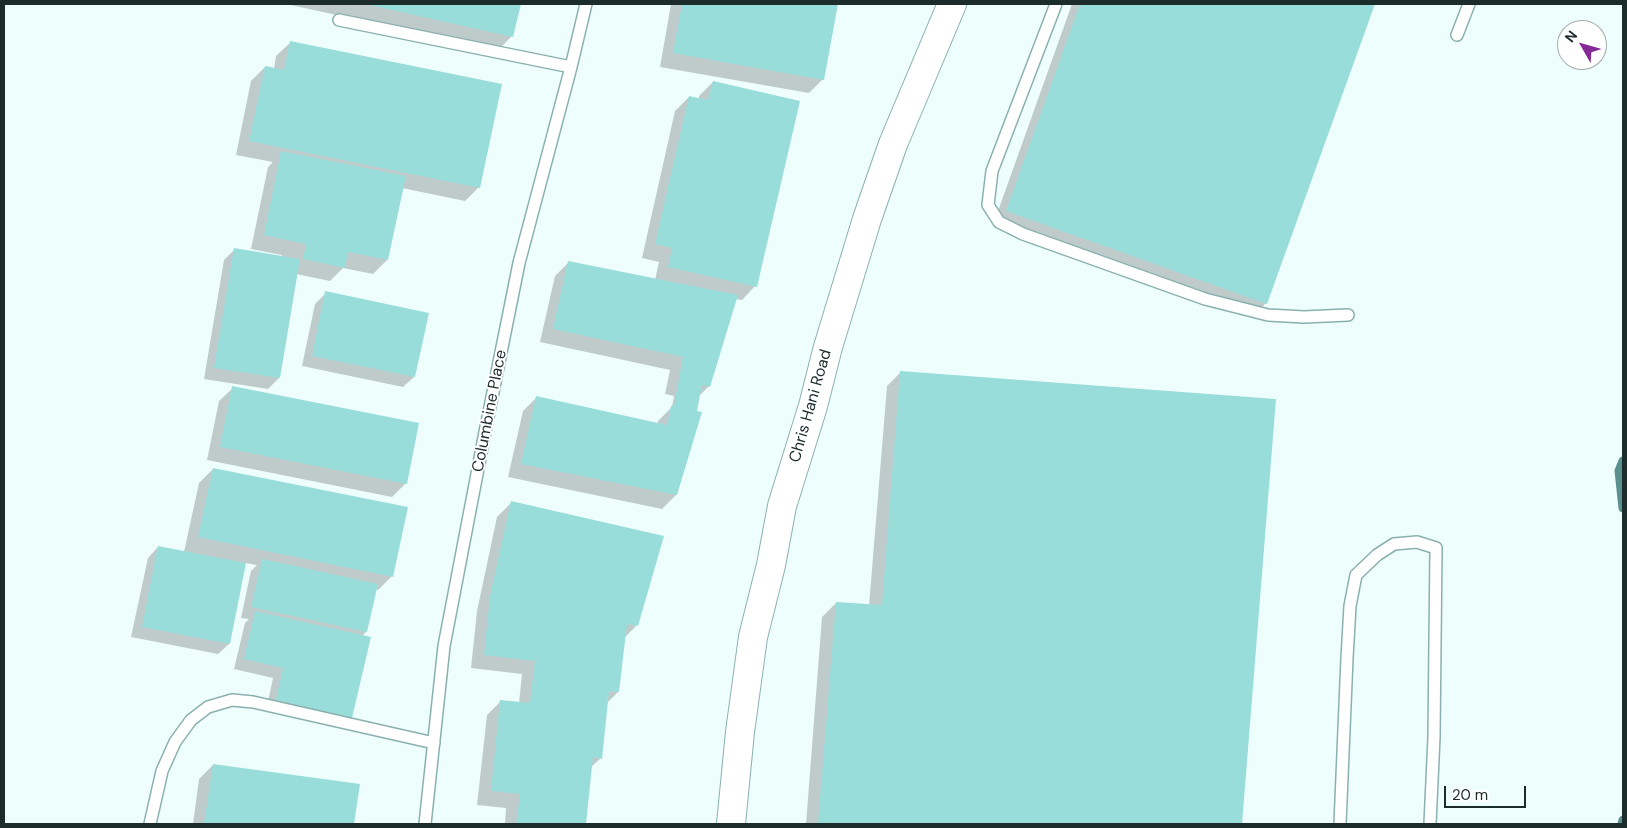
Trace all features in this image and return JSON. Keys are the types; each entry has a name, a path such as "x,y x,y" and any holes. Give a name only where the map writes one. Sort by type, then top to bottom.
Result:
{"street":[{"name":"Chris Hani Road","path":"731,824 740,732 753,637 771,565 782,506 867,219 893,144 952,4"}],"lane":[{"name":"Columbine Place","path":"424,824 444,646 517,272 586,4"},
{"path":"1056,4 992,171 988,204 999,222 1023,234 1205,300 1268,315 1304,317 1348,315"},
{"path":"1457,34 1469,4"},
{"path":"339,20 571,67"},
{"path":"1340,824 1350,606 1356,574 1377,555 1394,544 1417,542 1436,548 1434,737 1430,824"},
{"path":"150,824 162,771 174,742 191,720 208,707 232,700 253,702 434,743"}],"building":[{"path":"365,4 521,4 513,37"},
{"path":"682,4 838,4 824,80 673,53"},
{"path":"1080,4 1375,4 1267,304 1006,211"},
{"path":"290,41 502,84 480,188 249,141 265,66 284,70"},
{"path":"713,81 800,101 757,287 668,267 672,248 655,244 689,96 708,100"},
{"path":"281,151 406,176 388,260 348,252 345,268 303,259 306,244 264,235"},
{"path":"234,248 300,259 280,378 214,368"},
{"path":"568,261 738,295 710,387 702,385 697,411 702,412 677,495 521,464 536,396 667,425 671,406 674,406 683,357 553,329"},
{"path":"325,291 429,313 415,377 312,356"},
{"path":"900,371 1276,399 1242,824 818,824 836,602 882,605"},
{"path":"232,386 419,423 407,484 220,447"},
{"path":"213,468 408,507 393,577 198,537"},
{"path":"511,501 664,536 638,626 627,624 619,692 609,691 602,759 593,757 586,824 516,824 520,794 491,791 500,700 530,703 535,661 484,655 490,596"},
{"path":"158,546 246,563 230,644 142,627"},
{"path":"262,559 378,584 367,632 251,607"},
{"path":"255,611 371,637 352,718 276,700 283,668 244,659"},
{"path":"213,764 360,784 354,824 204,824"}],"waterway":[{"path":"1623,461 1619,471 1623,508"},
{"path":"1622,824 1623,820"}]}
